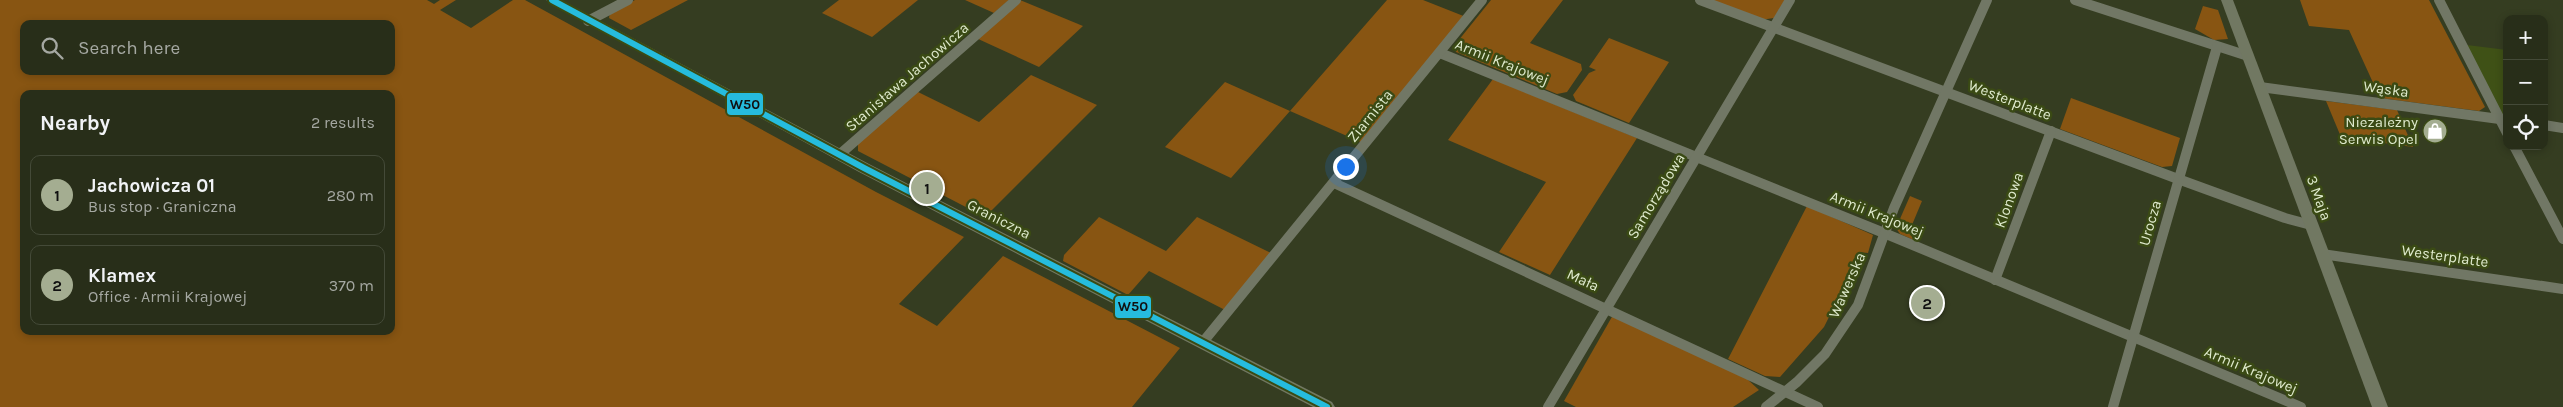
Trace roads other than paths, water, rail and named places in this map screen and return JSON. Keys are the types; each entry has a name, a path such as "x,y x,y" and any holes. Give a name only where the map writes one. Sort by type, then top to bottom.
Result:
{"street":[{"name":"Graniczna","path":"552,0 839,155 1327,407"},
{"path":"588,21 628,0"},
{"name":"Stanisława Jachowicza","path":"839,155 1016,0"},
{"name":"Ziarnista","path":"1203,342 1482,0"},
{"name":"Westerplatte","path":"1700,0 2178,179 2285,218 2311,225"},
{"name":"Samorządowa","path":"1548,407 1790,0"},
{"name":"Wawerska","path":"1766,407 1822,360 1853,316 1867,286 1884,233 1987,0"},
{"path":"2075,0 2248,56"},
{"name":"3 Maja","path":"2228,0 2380,407"},
{"path":"2439,0 2503,120"},
{"name":"Urocza","path":"2113,407 2217,47"},
{"name":"Armii Krajowej","path":"1440,53 1884,233 2301,407"},
{"name":"Wąska","path":"2260,86 2503,120"},
{"path":"2548,126 2563,128"},
{"name":"Klonowa","path":"1995,280 2051,131"},
{"path":"2516,150 2563,239"},
{"name":"Mała","path":"1334,183 1608,308 1818,407"},
{"name":"Westerplatte","path":"2322,254 2563,289"}],"place":[{"name":"Niezależny Serwis Opel","path":"2435,131"},
{"name":"Jachowicza 01","path":"927,188"},
{"name":"Klamex","path":"1927,303"}]}
